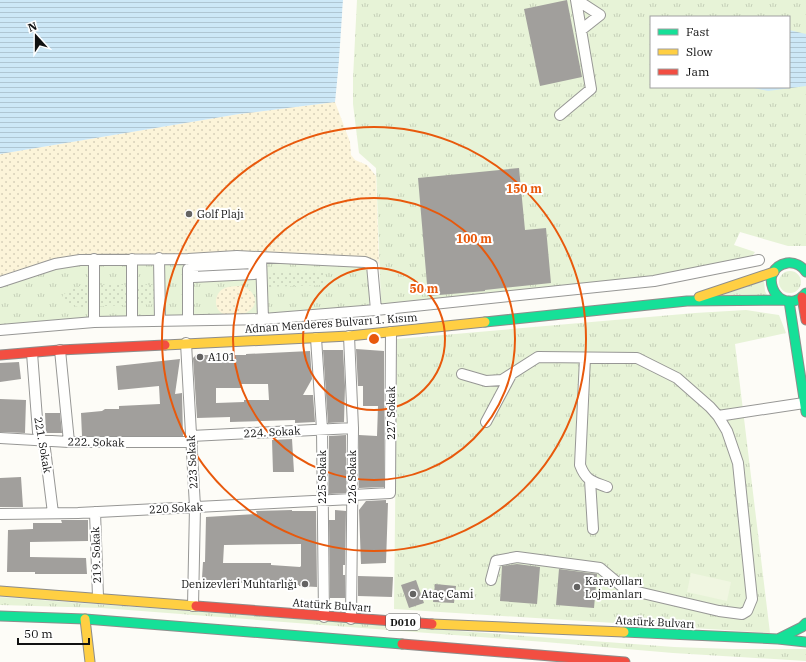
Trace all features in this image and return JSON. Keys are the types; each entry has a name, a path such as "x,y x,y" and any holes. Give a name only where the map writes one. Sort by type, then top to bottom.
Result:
{"main road":[{"path":"796,264 806,262"},
{"path":"796,264 802,267 806,272"},
{"name":"Adnan Menderes Bulvarı 1. Kısım","path":"687,301 774,272 783,265 796,264"},
{"path":"774,272 771,280 772,288 778,297 787,301 805,408"},
{"path":"804,295 806,320"},
{"name":"Adnan Menderes Bulvarı 1. Kısım","path":"0,355 186,343 349,336 687,301 796,301 804,295"},
{"name":"Atatürk Bulvarı","path":"0,591 422,624 778,639 806,642"},
{"name":"D010","path":"0,616 86,619 626,662"},
{"path":"86,619 90,662"},
{"path":"778,639 802,627 806,623"}],"street":[{"path":"577,0 600,15 581,30"},
{"path":"560,115 591,89 577,0"},
{"path":"0,282 55,264 94,259 188,259 237,256 315,261 365,262 372,265 376,310"},
{"path":"258,272 261,257"},
{"path":"159,258 160,321"},
{"path":"94,259 94,322"},
{"path":"132,259 132,321"},
{"path":"188,259 191,272"},
{"path":"0,330 94,322 264,319 376,310 654,281 759,260"},
{"path":"188,320 191,272 193,266 254,263 258,272 264,319"},
{"name":"227 Sokak","path":"390,493 391,332"},
{"name":"226 Sokak","path":"349,336 353,428 351,619"},
{"name":"225 Sokak","path":"316,338 322,429 324,617"},
{"name":"223 Sokak","path":"186,343 195,507 193,606"},
{"path":"60,350 69,442"},
{"name":"221. Sokak","path":"32,353 38,432 45,449 53,513"},
{"path":"462,374 486,381 502,380 538,357 637,358 677,378 718,416 727,431 738,463 752,599 747,610 742,614 719,611 625,588 600,568 517,557 496,561 491,580"},
{"path":"585,358 580,465 584,475 590,480 607,487"},
{"path":"486,422 511,375"},
{"path":"718,416 805,408"},
{"name":"224. Sokak","path":"191,439 353,428"},
{"name":"222. Sokak","path":"0,438 69,442 191,439"},
{"path":"590,480 593,529"},
{"name":"220 Sokak","path":"0,514 95,512 195,507 322,500 390,493"},
{"name":"219. Sokak","path":"95,512 98,598"}],"green space":[{"path":"357,0 806,0 806,246 788,246 740,232 734,245 755,252 751,258 634,279 381,304 376,168 359,153 353,104"},
{"path":"237,258 370,265 369,307 282,315 0,327 0,284 57,266"},
{"path":"323,271 323,285 267,287 267,273"},
{"path":"790,271 798,274 801,282 798,290 790,293 782,290 779,282 782,274"},
{"path":"764,281 765,291 769,299 713,298"},
{"path":"84,285 160,285 160,304 78,307 68,303 62,296 72,288"},
{"path":"746,310 779,315 786,333 735,344 770,633 394,609 397,339 695,313"},
{"path":"691,573 731,582 727,601 687,592"},
{"path":"0,597 674,647 806,649 806,661 673,653 102,608 0,605"}],"sand":[{"name":"Golf Plajı","path":"335,102 350,142 351,155 355,160 367,165 376,176 379,264 374,259 232,252 149,255 99,254 70,256 45,262 0,277 0,154 239,114"},
{"path":"242,286 249,290 254,297 255,304 253,308 242,314 224,314 220,312 216,306 216,298 220,291 227,287"}],"water":[{"path":"0,0 343,0 342,32 335,102 239,114 0,154"},
{"path":"790,30 806,34 806,86 768,91 754,88 790,88"}],"pier":[{"path":"343,0 345,0 344,32 336,104"}],"building":[{"path":"567,0 582,77 540,86 524,9"},
{"path":"519,168 525,230 546,228 551,283 428,296 418,178"},
{"path":"356,349 384,351 384,487 359,488 359,435 377,436 378,406 363,406 363,386 358,386"},
{"path":"323,350 343,350 345,386 344,422 328,423"},
{"path":"310,351 312,379 303,395 313,395 315,422 295,423 295,420 230,422 230,417 197,418 193,358 196,355","holes":["241,384 268,384 269,400 244,400 244,402 216,403 216,388 241,388"]},
{"path":"180,359 175,394 182,393 183,436 82,436 81,413 102,411 105,409 119,409 119,406 160,404 159,386 118,390 116,366"},
{"path":"19,362 21,379 0,382 0,363"},
{"path":"0,399 26,400 25,433 0,432"},
{"path":"45,413 60,413 62,433 46,433"},
{"path":"346,435 346,493 329,494 329,436"},
{"path":"292,439 294,472 273,472 272,440"},
{"path":"21,477 23,507 0,507 0,478"},
{"path":"386,500 386,503 388,503 386,563 361,564 359,510 366,501"},
{"path":"335,510 346,511 345,565 343,565 343,575 345,575 345,598 330,598 329,520 335,520"},
{"path":"256,511 316,511 317,587 278,583 206,582 202,578 203,562 205,562 206,517 257,514","holes":["301,544 301,566 271,565 271,563 223,563 224,545"]},
{"path":"61,520 88,520 88,541 30,542 30,557 86,558 87,574 35,574 35,572 7,572 8,530 33,529 33,523 62,523"},
{"path":"517,564 540,567 537,604 500,601 502,566"},
{"name":"Karayolları Lojmanları","path":"559,569 597,574 594,608 556,605"},
{"path":"358,576 393,577 392,597 358,596"},
{"name":"Ataç Cami","path":"416,580 424,603 409,608 401,585"},
{"path":"435,584 456,586 454,603 433,602"}],"traffic: fast":[{"path":"806,272 798,265 787,263 778,267 773,273 771,280 777,295 783,300 790,301 799,299 806,293"},
{"path":"485,322 687,301 784,300"},
{"path":"789,301 806,412"},
{"path":"0,616 85,619 402,644"},
{"path":"778,639 802,627 806,623"},
{"path":"624,632 778,639 806,642"}],"traffic: slow":[{"path":"699,297 774,272"},
{"path":"165,345 349,336 485,322"},
{"path":"0,591 196,606"},
{"path":"85,619 90,662"},
{"path":"432,624 624,632"}],"traffic: jam":[{"path":"802,297 806,320"},
{"path":"0,355 60,350 165,345"},
{"path":"196,606 432,624"},
{"path":"402,644 625,662"}],"place":[{"name":"Golf Plajı","path":"189,214"},
{"name":"A101","path":"200,357"},
{"name":"Denizevleri Muhtarlığı","path":"305,584"},
{"name":"Karayolları Lojmanları","path":"577,587"},
{"name":"Ataç Cami","path":"413,594"}]}
